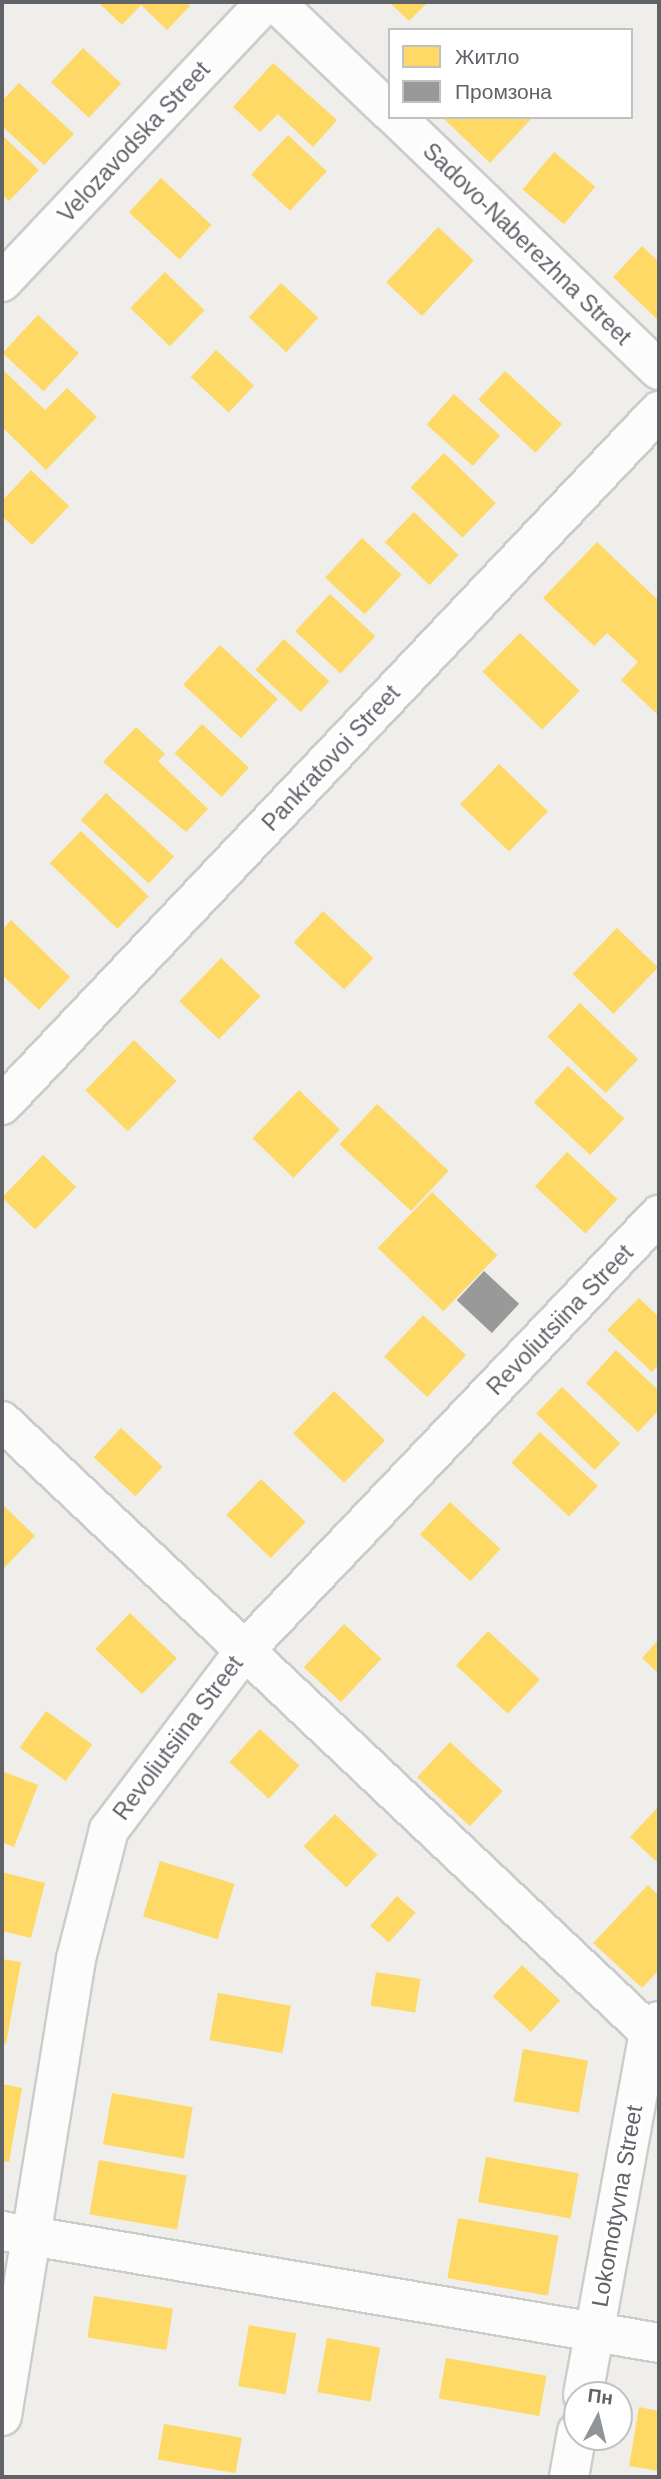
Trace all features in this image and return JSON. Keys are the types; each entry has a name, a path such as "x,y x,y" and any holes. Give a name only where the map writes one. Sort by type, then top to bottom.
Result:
{"street":[{"name":"Velozavodska Street","path":"2,282 266,2"},
{"path":"275,2 388,110"},
{"name":"Sadovo-Naberezhna Street","path":"398,119 659,370"},
{"name":"Pankratovoi Street","path":"2,1105 659,411"},
{"name":"Revoliutsiina Street","path":"2,2416 17,2234 76,1959 109,1829 245,1650 659,1216"},
{"path":"2,1421 245,1650 654,2026"},
{"name":"Lokomotyvna Street","path":"585,2381 654,2026"},
{"path":"17,2234 659,2343"},
{"path":"569,2477 574,2451"}],"building: Житло":[{"path":"98,2 186,2 190,6 167,30 141,5 122,25"},
{"path":"389,2 428,2 409,21"},
{"path":"83,48 121,83 89,118 51,82"},
{"path":"273,63 337,120 313,147 278,114 260,132 233,107"},
{"path":"19,83 74,134 44,165 2,126 2,101"},
{"path":"444,119 531,119 490,163"},
{"path":"2,135 39,170 9,201 2,195"},
{"path":"288,135 327,171 290,211 251,174"},
{"path":"554,152 595,187 564,224 523,190"},
{"path":"161,178 211,225 179,259 129,212"},
{"path":"438,227 474,260 422,316 386,283"},
{"path":"642,246 659,262 659,321 613,277"},
{"path":"165,272 205,310 170,346 130,308"},
{"path":"281,283 318,318 286,352 249,317"},
{"path":"38,315 79,353 43,391 3,353"},
{"path":"216,350 254,385 229,413 191,377"},
{"path":"2,369 45,410 67,388 97,417 46,470 2,427"},
{"path":"505,371 562,424 535,453 478,400"},
{"path":"454,394 500,435 473,466 427,424"},
{"path":"444,453 496,503 462,538 411,488"},
{"path":"31,470 69,506 32,545 2,516 2,501"},
{"path":"414,512 459,555 429,585 385,542"},
{"path":"362,538 401,575 365,614 325,577"},
{"path":"597,542 659,601 659,716 621,680 638,662 607,633 594,646 543,598"},
{"path":"330,594 375,636 341,674 295,631"},
{"path":"520,633 580,691 542,730 482,672"},
{"path":"284,639 329,681 301,712 255,670"},
{"path":"220,645 278,699 241,738 183,684"},
{"path":"202,724 249,768 222,797 175,753"},
{"path":"136,727 165,754 158,761 208,809 186,832 103,762"},
{"path":"499,764 548,811 509,852 460,804"},
{"path":"106,793 174,856 149,883 81,820"},
{"path":"81,831 149,896 117,929 50,863"},
{"path":"323,911 373,958 344,990 294,942"},
{"path":"11,920 70,977 39,1010 2,975 2,930"},
{"path":"617,928 658,968 614,1014 573,974"},
{"path":"221,958 261,996 219,1039 179,1001"},
{"path":"580,1003 638,1059 606,1093 547,1037"},
{"path":"134,1040 176,1081 128,1131 85,1090"},
{"path":"568,1066 624,1119 590,1155 534,1103"},
{"path":"299,1090 340,1130 293,1178 252,1138"},
{"path":"377,1104 449,1171 411,1211 339,1144"},
{"path":"567,1152 617,1199 585,1233 535,1186"},
{"path":"43,1155 76,1187 35,1229 2,1197"},
{"path":"432,1192 497,1255 443,1311 378,1248"},
{"path":"639,1298 659,1317 659,1364 652,1372 607,1330"},
{"path":"423,1315 466,1355 427,1397 384,1357"},
{"path":"616,1350 659,1391 659,1410 638,1432 586,1383"},
{"path":"562,1387 620,1443 595,1470 536,1414"},
{"path":"334,1391 385,1440 344,1483 293,1433"},
{"path":"121,1428 163,1467 135,1496 94,1457"},
{"path":"540,1432 598,1486 569,1517 511,1463"},
{"path":"261,1479 306,1522 271,1558 226,1515"},
{"path":"450,1502 500,1549 470,1581 420,1534"},
{"path":"4,1506 35,1536 2,1570 2,1508"},
{"path":"130,1613 177,1658 142,1694 95,1649"},
{"path":"344,1624 381,1659 341,1702 304,1667"},
{"path":"488,1631 540,1679 508,1714 456,1665"},
{"path":"659,1639 659,1674 642,1658"},
{"path":"46,1711 92,1745 66,1781 20,1747"},
{"path":"260,1729 299,1766 269,1799 229,1762"},
{"path":"450,1742 503,1791 470,1826 417,1777"},
{"path":"2,1771 38,1785 14,1847 2,1842"},
{"path":"659,1806 659,1864 630,1837"},
{"path":"335,1814 377,1855 346,1887 304,1846"},
{"path":"160,1861 235,1884 218,1939 143,1916"},
{"path":"2,1872 45,1883 31,1938 2,1931"},
{"path":"648,1885 659,1896 659,1970 642,1988 593,1943"},
{"path":"397,1896 416,1913 389,1942 370,1926"},
{"path":"2,1959 21,1962 6,2044 2,2043"},
{"path":"522,1965 560,2000 531,2032 493,1996"},
{"path":"376,1972 420,1979 415,2013 371,2006"},
{"path":"218,1993 291,2006 283,2053 210,2040"},
{"path":"523,2049 588,2060 579,2113 514,2101"},
{"path":"2,2084 22,2088 9,2162 2,2161"},
{"path":"112,2093 193,2107 184,2158 103,2144"},
{"path":"486,2157 579,2173 571,2219 478,2202"},
{"path":"99,2160 187,2175 177,2230 89,2214"},
{"path":"458,2218 558,2236 548,2296 447,2278"},
{"path":"94,2296 173,2309 166,2350 87,2337"},
{"path":"249,2325 296,2333 286,2394 238,2386"},
{"path":"327,2338 380,2347 371,2402 317,2392"},
{"path":"446,2358 546,2376 539,2416 439,2398"},
{"path":"639,2407 659,2411 659,2471 629,2466"},
{"path":"164,2424 242,2438 236,2473 158,2459"}],"building: Промзона":[{"path":"484,1271 519,1304 492,1333 457,1300"}]}
